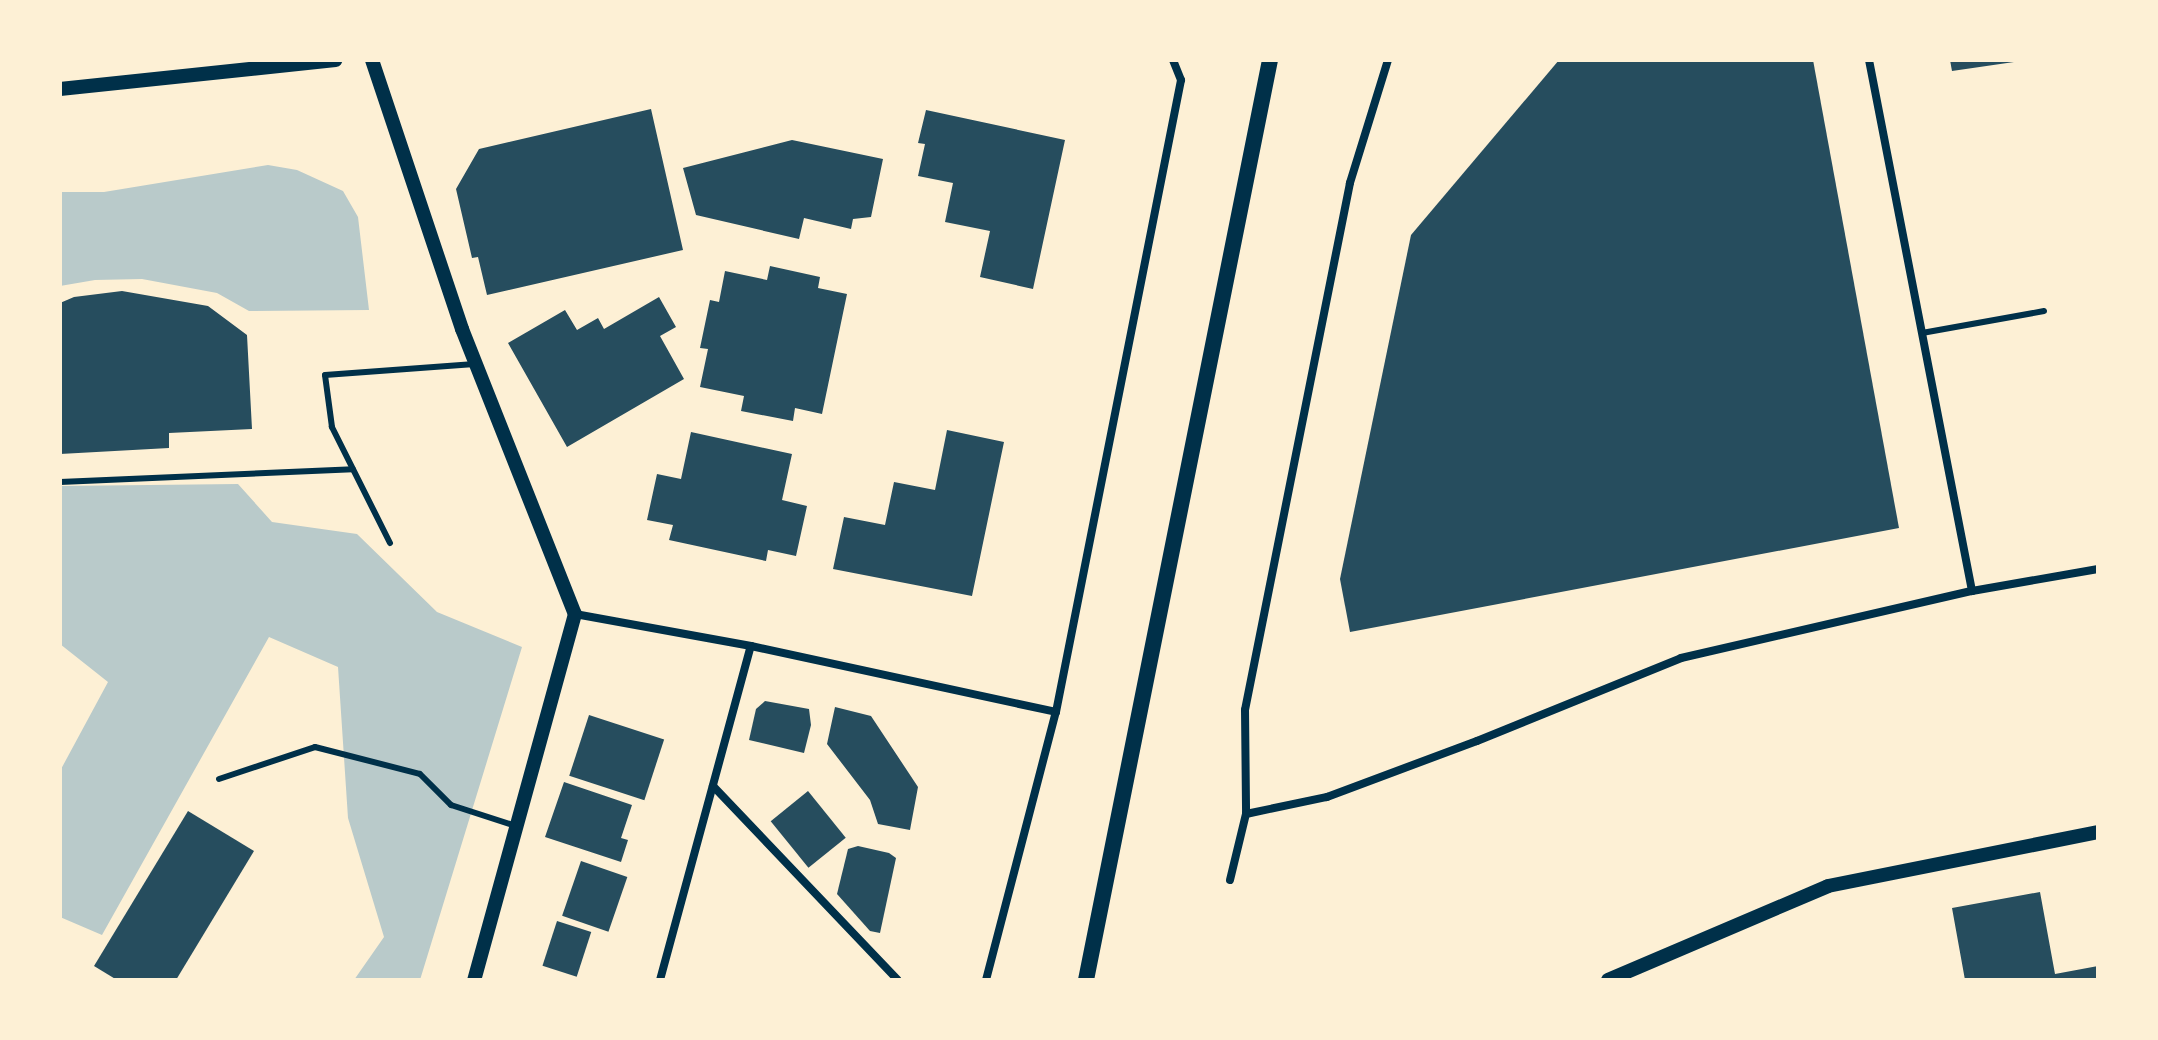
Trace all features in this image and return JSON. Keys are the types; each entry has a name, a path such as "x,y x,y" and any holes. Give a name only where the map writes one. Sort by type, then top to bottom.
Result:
{"main road":[{"path":"1086,980 1270,60"}],"street":[{"path":"60,89 335,60"},
{"path":"372,60 476,364 575,614 474,980"},
{"path":"986,980 1056,712 1181,80 1173,60"},
{"path":"1230,880 1246,814 1245,710 1350,183 1388,60"},
{"path":"1869,60 1972,591"},
{"path":"1246,814 1327,797 1477,741 1681,658 1972,591 2098,569"},
{"path":"575,614 751,646 1056,712"},
{"path":"660,980 751,646"},
{"path":"713,786 898,980"},
{"path":"1608,980 1828,886 2098,832"}],"lane":[{"path":"1922,333 2044,311"},
{"path":"390,543 332,427 325,375 476,364"},
{"path":"60,482 353,469"},
{"path":"219,779 315,747 420,774 451,805 516,826"}],"shaded area":[{"path":"268,165 297,170 343,191 358,217 369,310 249,311 217,293 142,279 95,280 60,286 60,192 104,192"},
{"path":"238,484 272,522 357,534 437,612 522,647 420,980 354,980 384,937 348,818 338,667 269,637 102,935 60,917 60,771 108,682 60,644 60,486"}],"building":[{"path":"1559,60 1813,60 1899,528 1350,632 1340,579 1411,235"},
{"path":"1950,60 2013,60 2014,62 1952,71"},
{"path":"651,109 683,250 487,295 478,257 472,258 456,189 479,149"},
{"path":"926,110 1065,140 1033,289 980,277 990,231 945,222 953,183 918,176 925,144 918,143"},
{"path":"792,140 883,159 871,217 853,219 851,229 804,218 799,239 696,215 683,168"},
{"path":"770,266 820,277 818,288 847,294 822,414 795,408 793,421 741,411 744,396 700,387 708,349 700,348 710,300 719,302 725,271 767,280"},
{"path":"122,291 208,306 247,335 252,429 169,433 169,448 60,454 60,303 74,297"},
{"path":"659,297 676,327 660,336 684,379 567,447 508,343 565,310 577,330 598,318 604,329"},
{"path":"947,430 1004,442 972,596 833,569 844,517 885,525 894,482 935,490"},
{"path":"691,432 792,454 782,500 807,506 796,556 768,550 766,561 669,540 673,525 647,520 657,474 681,479"},
{"path":"765,701 809,709 811,725 804,753 749,740 756,709"},
{"path":"835,707 871,716 918,787 910,830 878,824 870,800 827,744"},
{"path":"589,715 664,739 644,800 569,776"},
{"path":"564,782 632,805 621,838 628,840 621,862 545,837"},
{"path":"808,791 846,838 808,868 771,821"},
{"path":"188,811 254,851 176,980 117,980 94,966"},
{"path":"858,846 889,853 896,858 880,933 870,931 837,894 848,849"},
{"path":"581,861 627,877 608,932 562,916"},
{"path":"2040,892 2055,974 2098,966 2098,980 1965,980 1952,908"},
{"path":"557,921 591,932 577,977 542,966"}]}
